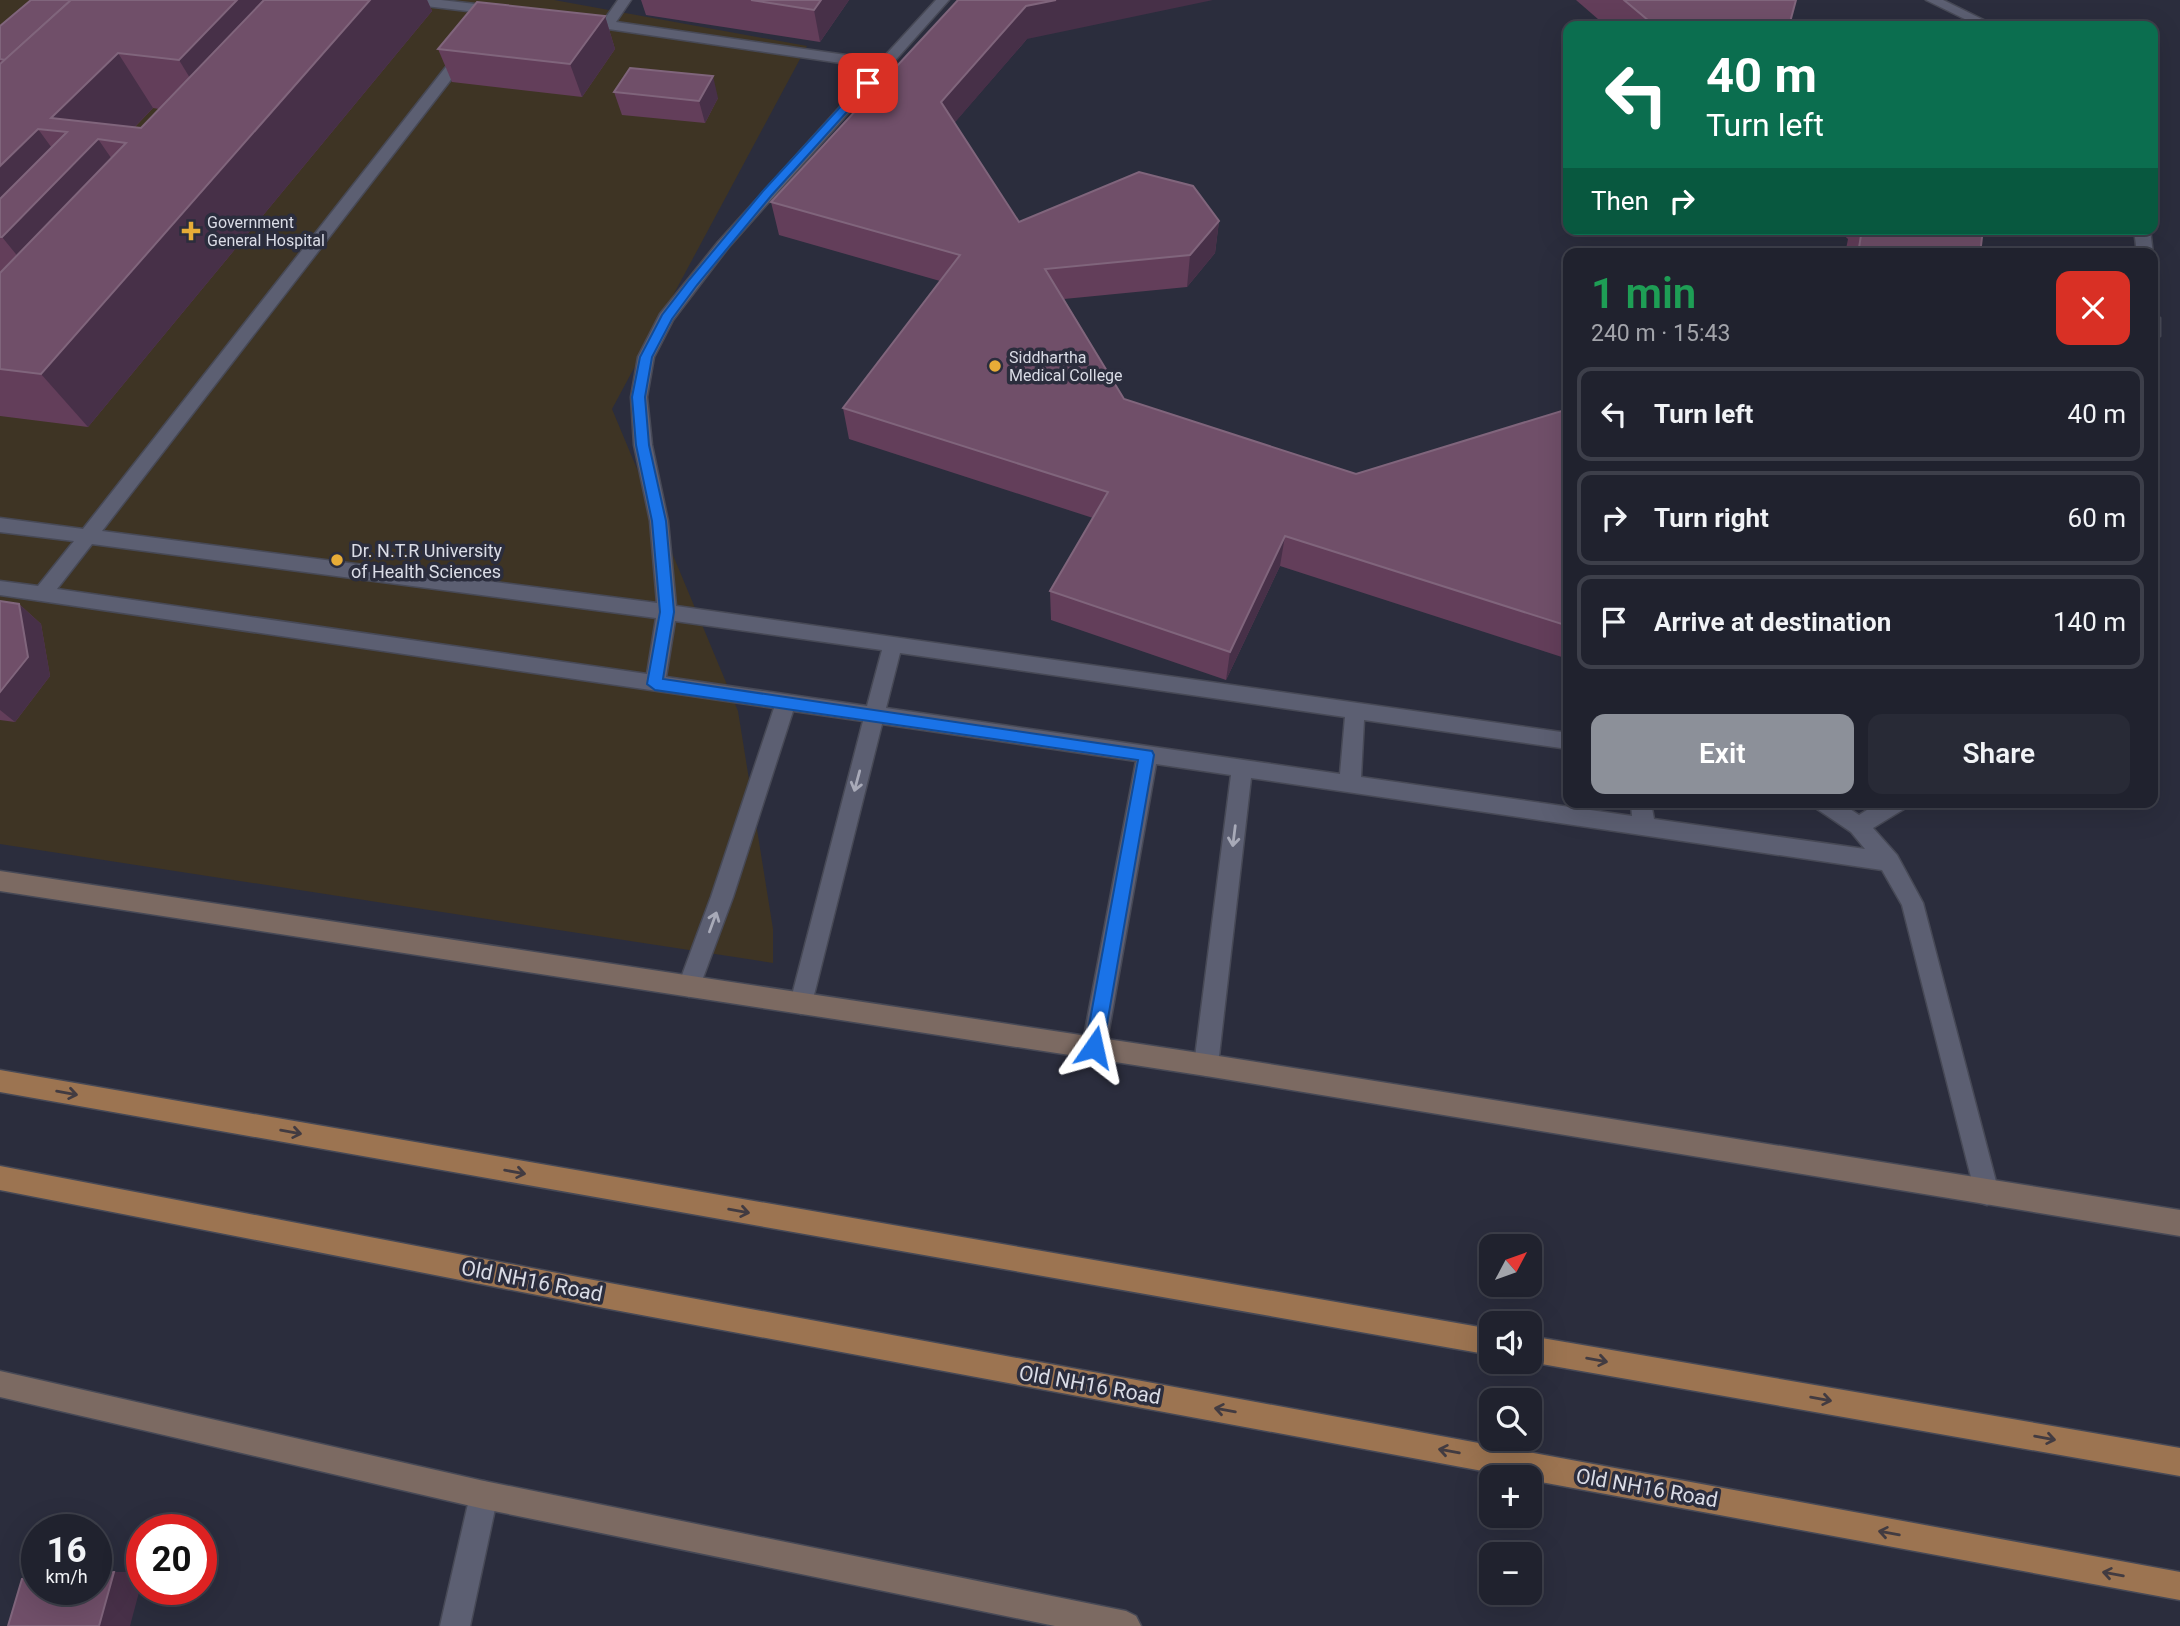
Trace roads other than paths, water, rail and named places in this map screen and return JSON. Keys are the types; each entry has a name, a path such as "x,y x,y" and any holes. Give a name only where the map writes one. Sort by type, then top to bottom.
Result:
{"main road":[{"path":"0,1081 1479,1340"},
{"name":"Old NH16 Road","path":"0,1178 618,1297 2180,1587"},
{"path":"1542,1351 2180,1462"}],"street":[{"path":"0,881 1094,1047 1987,1194 2180,1223"},
{"path":"0,1384 484,1495 1126,1626"}],"lane":[{"path":"409,0 498,15"},
{"path":"607,25 625,0"},
{"path":"655,684 667,612 659,521 642,433 639,397 646,357 666,318 767,193 943,0"},
{"path":"1932,0 1978,21"},
{"path":"566,19 885,65"},
{"path":"43,594 471,44"},
{"path":"0,525 667,612 1563,740"},
{"path":"0,588 1888,862"},
{"path":"801,1003 892,644"},
{"path":"689,986 722,897 786,703"},
{"path":"1350,783 1355,711"},
{"path":"1094,1047 1146,755"},
{"path":"1206,1065 1242,768"},
{"path":"1642,808 1644,826"},
{"path":"1831,808 1858,826 1888,862 1912,903 1987,1194"},
{"path":"1858,826 1889,808"},
{"path":"455,1626 484,1495"}],"place":[{"name":"Government General Hospital","path":"191,231"},
{"name":"Siddhartha Medical College","path":"995,366"},
{"name":"Dr. N.T.R University of Health Sciences","path":"337,560"}]}
